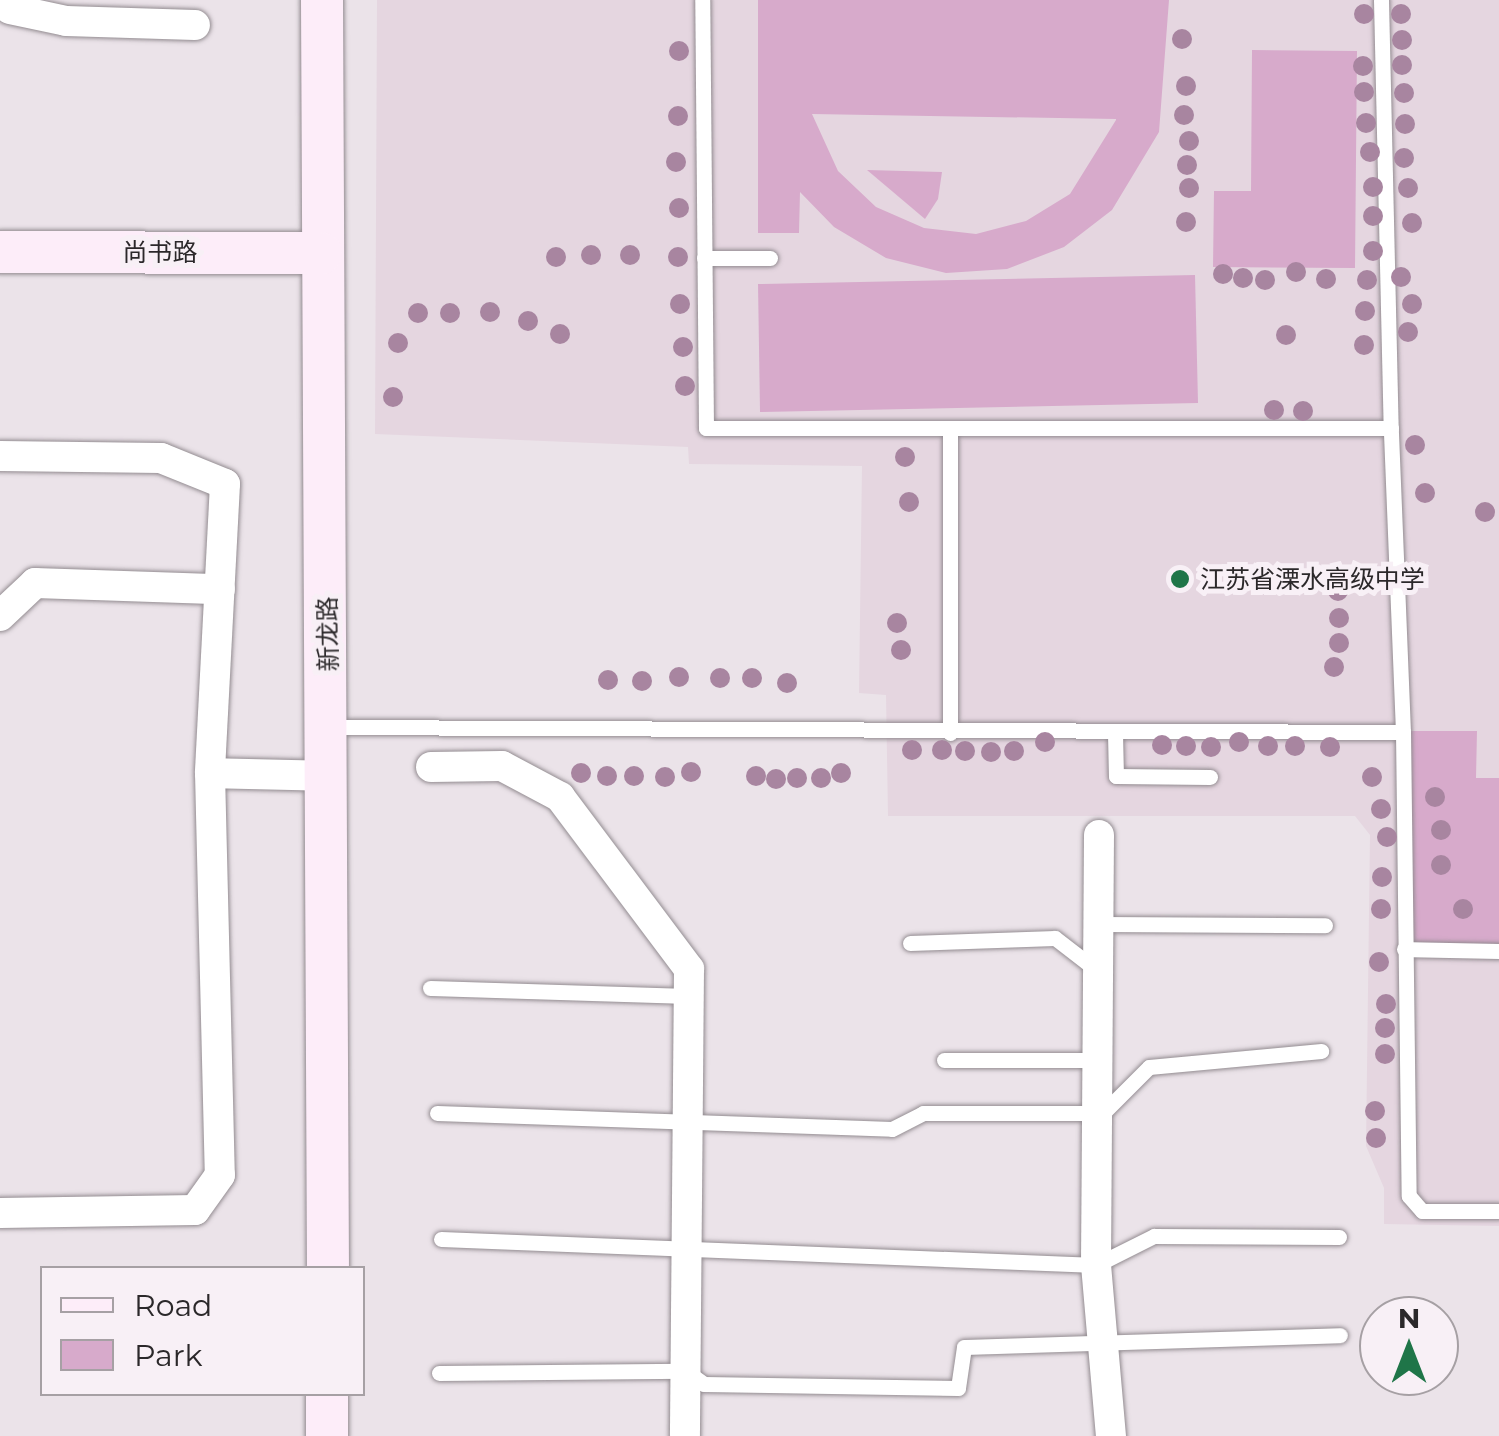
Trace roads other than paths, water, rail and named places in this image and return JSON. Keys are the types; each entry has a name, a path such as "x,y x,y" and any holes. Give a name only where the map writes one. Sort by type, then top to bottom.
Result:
{"street":[{"name":"新龙路","path":"322,0 320,253 330,728 328,1266"},
{"path":"7,15 66,22 196,25"},
{"name":"尚书路","path":"0,252 320,253"},
{"path":"0,456 161,458 225,484 210,772 220,1175 196,1210 0,1213"},
{"path":"0,616 35,584 220,589"},
{"path":"431,768 502,766 560,797 689,969 685,1436"},
{"path":"210,772 330,776"},
{"path":"1099,835 1103,1113 1096,1264 1111,1436"},
{"path":"327,1396 327,1436"}],"lane":[{"path":"702,0 706,428 1392,428"},
{"path":"1381,0 1403,732 1409,1196 1422,1211 1499,1211"},
{"path":"704,258 770,258"},
{"path":"950,430 950,733"},
{"path":"330,728 1403,732"},
{"path":"1114,732 1116,776 1210,777"},
{"path":"1100,924 1325,926"},
{"path":"910,943 1055,938 1101,974"},
{"path":"1404,950 1499,951"},
{"path":"430,988 689,996"},
{"path":"437,1113 892,1129 924,1113 1103,1113 1149,1067 1322,1051"},
{"path":"944,1060 1102,1060"},
{"path":"441,1239 1096,1264 1154,1236 1339,1237"},
{"path":"438,1373 686,1371 704,1384 958,1388 964,1347 1104,1350 1340,1335"}],"place":[{"name":"江苏省溧水高级中学","path":"1180,579"}]}
